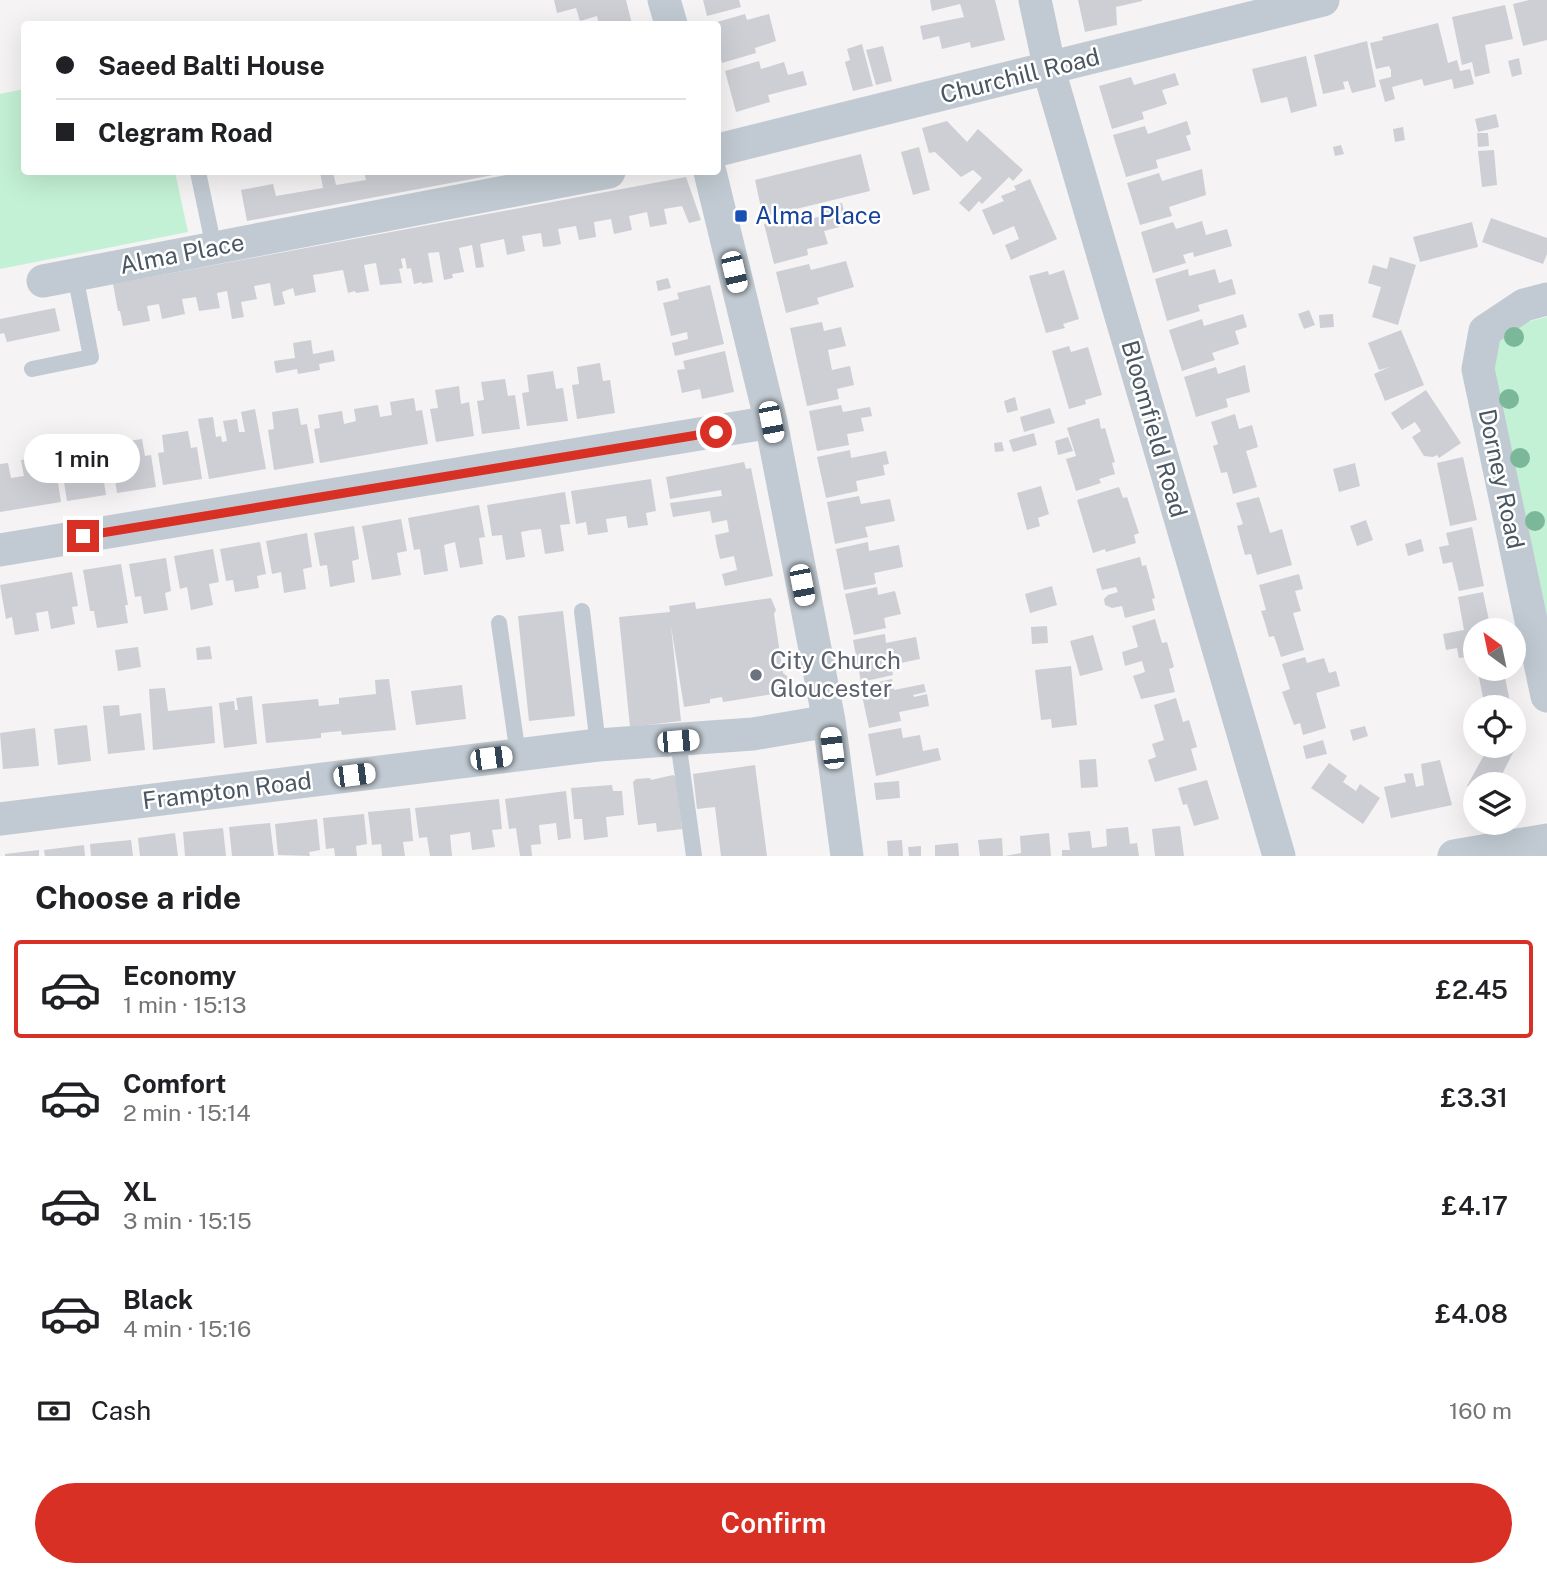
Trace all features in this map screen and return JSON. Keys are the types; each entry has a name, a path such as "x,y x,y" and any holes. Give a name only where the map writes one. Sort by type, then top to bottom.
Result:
{"street":[{"path":"664,0 670,21"},
{"name":"Bloomfield Road","path":"1035,0 1050,68 1279,856"},
{"name":"Churchill Road","path":"721,149 1323,0"},
{"name":"Alma Place","path":"43,281 593,175"},
{"path":"711,175 771,422 829,721 846,856"},
{"name":"Dorney Road","path":"1547,299 1524,305 1485,331 1478,369 1547,696"},
{"path":"0,550 771,422"},
{"name":"Frampton Road","path":"0,819 598,745 753,734 829,721"},
{"path":"1454,856 1547,840"}],"lane":[{"path":"199,175 214,248"},
{"path":"32,369 91,357 75,275"},
{"path":"582,611 598,745"},
{"path":"499,623 518,755"},
{"path":"678,741 694,856"}],"green space":[{"path":"21,90 21,175 176,175 188,232 0,269 0,94"},
{"path":"1547,317 1547,643 1493,372 1501,336 1522,323"}],"building":[{"path":"554,0 626,0 631,21 598,21 597,16 580,21 576,8 557,13"},
{"path":"703,0 739,0 741,7 707,16"},
{"path":"930,0 995,0 1005,40 971,48 970,42 942,49 939,36 923,40 920,26 964,17 960,4 932,11"},
{"path":"1078,0 1142,1 1116,7 1117,25 1085,32"},
{"path":"1529,0 1547,0 1547,40 1523,46 1513,4"},
{"path":"1505,5 1513,39 1485,45 1490,73 1475,77 1472,62 1462,65 1452,17"},
{"path":"745,14 747,20 769,14 776,41 755,48 756,53 722,63 720,21"},
{"path":"1438,23 1448,63 1457,60 1460,71 1470,69 1474,84 1454,89 1452,79 1424,86 1422,79 1392,87 1395,99 1385,102 1379,80 1391,77 1391,70 1389,66 1376,69 1370,43 1383,40 1382,37"},
{"path":"1367,41 1376,87 1352,93 1348,81 1343,82 1345,89 1323,94 1314,55"},
{"path":"862,44 873,86 853,91 845,62 850,60 847,49"},
{"path":"883,46 892,81 876,85 866,50"},
{"path":"1306,56 1317,106 1291,113 1287,97 1261,103 1252,69"},
{"path":"1519,58 1522,74 1512,77 1508,61"},
{"path":"759,61 761,69 784,62 788,75 803,71 807,85 768,95 770,102 736,112 725,71"},
{"path":"1175,73 1179,85 1162,90 1167,104 1142,112 1144,119 1112,129 1099,86 1131,77 1134,85"},
{"path":"1496,114 1499,127 1478,132 1475,119"},
{"path":"947,121 967,142 978,129 1023,170 1013,181 1009,177 982,204 979,201 969,212 959,203 982,178 973,170 961,177 935,152 929,153 922,128"},
{"path":"1187,121 1191,134 1186,136 1191,150 1156,160 1158,168 1126,177 1113,135 1145,126 1148,134"},
{"path":"1403,127 1405,140 1395,142 1393,129"},
{"path":"1477,133 1488,133 1489,146 1478,147"},
{"path":"1341,145 1344,154 1335,156 1333,147"},
{"path":"919,147 930,190 913,195 901,152"},
{"path":"1494,150 1497,185 1482,187 1478,151"},
{"path":"861,154 870,191 763,217 755,180"},
{"path":"1202,169 1206,195 1169,207 1172,216 1140,225 1127,183 1159,173 1162,181"},
{"path":"321,175 334,175 336,185 366,180 365,175 493,175 247,221 241,190 273,184 276,196 323,188"},
{"path":"686,177 701,220 689,223 682,206 664,209 667,224 650,227 647,212 629,216 632,230 614,234 611,219 594,222 596,237 579,240 576,226 558,229 561,244 552,246 543,247 541,233 522,236 525,251 507,255 504,239 480,244 484,267 476,268 472,245 459,248 464,272 452,274 453,278 444,280 439,252 428,253 433,282 422,284 414,284 411,268 407,269 405,258 401,259 403,268 399,269 402,283 380,285 376,263 364,265 369,291 348,293 343,270 313,275 316,292 295,296 293,288 287,290 282,292 285,304 274,306 270,283 254,286 257,299 241,302 244,317 232,319 227,291 217,293 220,308 199,311 196,297 182,299 185,314 162,319 159,304 147,306 150,321 123,326 118,311 113,284"},
{"path":"1030,179 1057,239 1011,260 1005,245 1019,239 1014,226 993,235 982,210 1004,201 1001,196 1016,190 1014,186"},
{"path":"842,203 847,225 824,231 828,244 807,249 808,255 774,264 764,224 799,216 800,222 821,216 819,208"},
{"path":"1491,218 1547,238 1547,254 1543,264 1482,242"},
{"path":"1202,221 1206,235 1227,229 1232,246 1194,257 1193,252 1183,255 1186,263 1153,273 1141,232 1173,222 1176,229"},
{"path":"1472,222 1478,247 1420,262 1413,237"},
{"path":"1390,257 1416,265 1398,325 1372,317 1381,287 1368,283 1373,265 1387,269"},
{"path":"846,261 854,287 817,298 819,304 786,313 776,272 809,264 811,270"},
{"path":"1188,269 1189,276 1215,269 1219,283 1232,279 1236,294 1198,305 1200,311 1167,321 1155,279"},
{"path":"1064,270 1079,319 1063,324 1065,328 1046,333 1029,276 1048,271 1049,275"},
{"path":"668,278 671,288 658,291 656,281"},
{"path":"710,285 724,344 675,356 672,343 688,339 687,332 671,336 663,303 679,299 677,293"},
{"path":"55,308 60,331 7,342 4,333 0,334 0,319"},
{"path":"1309,310 1315,325 1304,329 1298,314"},
{"path":"1243,314 1247,327 1235,331 1239,344 1212,353 1215,360 1182,371 1169,330 1202,319 1204,326"},
{"path":"1333,314 1334,327 1320,328 1319,315"},
{"path":"822,322 824,331 841,327 846,346 828,350 832,370 850,366 854,385 837,389 839,399 807,406 790,328"},
{"path":"1401,330 1424,385 1385,401 1374,374 1389,367 1379,370 1368,343"},
{"path":"311,340 313,354 333,350 335,361 319,364 320,370 298,374 297,369 276,373 274,361 295,358 293,343"},
{"path":"1069,346 1071,352 1088,347 1102,395 1069,409 1052,351"},
{"path":"725,351 734,392 702,399 700,389 682,393 677,370 685,369 683,361"},
{"path":"600,363 603,381 610,380 615,413 577,419 572,385 579,384 577,367"},
{"path":"1245,365 1250,392 1226,399 1228,407 1196,417 1184,377 1216,367 1218,374"},
{"path":"553,371 556,389 563,388 568,421 527,426 522,393 529,392 527,375"},
{"path":"505,379 508,396 515,395 520,429 482,434 477,401 484,400 481,382"},
{"path":"459,386 461,404 469,402 474,436 436,442 430,409 438,408 435,390"},
{"path":"1426,390 1461,443 1439,458 1437,455 1424,456 1412,437 1421,431 1415,422 1402,430 1391,413"},
{"path":"1015,397 1018,410 1007,413 1004,401"},
{"path":"414,398 416,411 422,410 428,444 320,463 314,429 320,428 318,415 342,411 344,424 356,421 354,409 378,405 380,417 392,415 390,402"},
{"path":"841,405 843,412 870,407 872,416 861,418 864,431 847,434 849,445 817,451 809,411"},
{"path":"298,408 301,425 307,424 314,463 274,470 268,430 274,429 272,412"},
{"path":"1050,408 1055,423 1024,432 1020,417"},
{"path":"255,409 266,469 209,479 198,419 213,417 216,437 221,436 222,442 227,441 223,421 237,419 239,432 245,432 241,412"},
{"path":"1235,414 1239,429 1252,425 1258,447 1246,451 1257,487 1233,494 1227,472 1221,473 1213,446 1218,444 1211,422"},
{"path":"1099,418 1101,429 1105,428 1115,462 1112,463 1115,474 1099,479 1101,483 1076,491 1066,459 1076,456 1067,428"},
{"path":"188,431 191,448 197,447 202,479 163,485 158,453 164,452 162,435"},
{"path":"1034,433 1037,445 1013,452 1009,440"},
{"path":"1068,437 1073,451 1058,455 1055,441"},
{"path":"142,439 145,456 151,455 156,487 117,493 112,461 118,460 115,443"},
{"path":"1002,442 1004,451 995,452 994,443"},
{"path":"92,446 94,463 101,462 106,495 67,501 62,469 68,468 65,451"},
{"path":"850,450 851,458 886,451 889,464 883,465 885,475 856,481 858,491 826,498 817,457"},
{"path":"47,456 49,471 56,470 61,502 0,512 0,464 8,463 11,478 24,476 21,460"},
{"path":"1463,457 1477,520 1450,526 1437,463"},
{"path":"744,462 746,469 751,468 773,576 725,586 722,574 737,570 734,556 720,559 715,535 729,532 727,520 712,523 710,511 673,517 670,503 722,496 721,490 670,499 666,477"},
{"path":"1355,463 1360,486 1339,492 1333,469"},
{"path":"651,479 656,511 646,513 648,525 628,528 626,516 606,519 608,532 588,535 586,522 576,524 571,491"},
{"path":"1041,486 1049,514 1038,518 1040,526 1027,530 1017,493"},
{"path":"1119,487 1123,498 1127,497 1139,533 1134,535 1136,543 1093,553 1077,500"},
{"path":"565,492 570,524 560,525 564,551 545,554 541,529 531,530 521,532 525,557 506,560 502,535 492,536 487,505"},
{"path":"859,496 861,504 890,499 895,521 865,527 868,537 835,544 827,502"},
{"path":"1259,497 1270,533 1282,529 1292,565 1257,575 1251,554 1245,555 1237,526 1243,524 1236,503"},
{"path":"479,505 485,537 479,538 483,564 460,568 455,542 444,545 448,571 424,575 420,549 414,550 408,518"},
{"path":"401,519 407,551 397,553 401,575 372,580 362,526"},
{"path":"1366,520 1373,540 1357,546 1350,526"},
{"path":"354,526 359,559 352,561 355,582 330,587 327,565 320,566 314,533"},
{"path":"1472,527 1484,586 1459,591 1452,562 1443,564 1439,547 1449,545 1446,533"},
{"path":"307,533 312,567 303,569 306,589 284,593 281,572 272,574 266,541"},
{"path":"1421,539 1424,551 1408,556 1405,544"},
{"path":"260,542 266,574 257,576 259,588 235,592 233,580 226,581 220,549"},
{"path":"868,542 869,551 899,545 903,567 874,573 876,584 844,590 836,549"},
{"path":"213,549 219,582 209,584 213,605 191,610 187,587 180,589 174,556"},
{"path":"1140,557 1142,566 1146,565 1155,598 1152,599 1155,610 1125,618 1122,606 1112,608 1105,605 1104,599 1108,595 1118,592 1116,587 1102,590 1096,569"},
{"path":"166,558 171,591 165,593 168,610 144,614 141,596 135,597 129,564"},
{"path":"121,564 128,605 125,605 128,623 97,628 94,611 90,611 83,570"},
{"path":"72,572 78,606 72,607 75,624 51,629 48,611 36,613 39,631 15,635 12,617 6,619 0,585"},
{"path":"1299,574 1303,589 1295,591 1301,611 1293,613 1304,650 1281,657 1274,636 1269,637 1261,611 1266,610 1259,585"},
{"path":"1052,586 1057,605 1030,613 1025,594"},
{"path":"877,587 878,595 895,591 901,614 884,618 886,628 854,635 845,594"},
{"path":"1483,592 1488,618 1463,618 1463,624 1458,597"},
{"path":"771,598 776,610 774,614 783,673 788,677 784,685 786,692 723,702 722,697 710,699 710,703 684,707 671,626 681,721 630,727 619,617 670,612 669,606 695,602 696,609"},
{"path":"563,611 575,716 529,721 518,616"},
{"path":"1155,619 1162,643 1167,642 1174,667 1169,669 1175,692 1141,699 1133,676 1145,672 1142,661 1125,666 1122,652 1138,647 1132,626"},
{"path":"1047,626 1048,643 1032,644 1031,627"},
{"path":"1463,630 1463,658 1459,658 1457,648 1446,650 1443,634"},
{"path":"885,634 886,643 916,637 920,659 891,665 893,675 861,682 853,640"},
{"path":"1093,635 1103,670 1080,676 1070,641"},
{"path":"210,646 212,659 197,660 196,648"},
{"path":"138,647 141,667 118,671 115,650"},
{"path":"1305,657 1307,663 1324,658 1329,673 1336,671 1340,686 1316,693 1326,728 1303,735 1300,723 1294,725 1282,692 1290,689 1282,664"},
{"path":"1071,666 1077,725 1052,728 1051,719 1041,720 1035,670"},
{"path":"389,679 396,730 342,735 341,731 321,733 321,738 266,743 262,704 318,699 319,706 339,704 339,698 376,694 375,680"},
{"path":"892,679 894,690 924,684 926,692 913,695 927,694 929,706 899,712 901,721 869,728 860,686"},
{"path":"1480,681 1506,681 1509,695 1483,695"},
{"path":"462,685 466,719 416,725 411,691"},
{"path":"165,688 168,711 212,706 215,743 153,750 149,689"},
{"path":"252,696 257,744 224,748 219,703 234,701 235,710 238,710 236,698"},
{"path":"1176,698 1183,722 1189,720 1197,747 1191,749 1197,770 1155,782 1148,760 1156,757 1152,744 1164,740 1154,705"},
{"path":"119,705 120,716 141,713 145,750 108,754 103,706"},
{"path":"87,725 91,761 58,765 54,729"},
{"path":"1365,726 1368,736 1353,741 1350,730"},
{"path":"35,728 39,766 3,769 0,733"},
{"path":"901,728 903,738 920,735 923,751 938,748 941,760 876,776 868,734"},
{"path":"1323,740 1327,754 1306,759 1303,746"},
{"path":"1482,758 1510,758 1503,772 1475,772"},
{"path":"1096,759 1098,787 1081,788 1079,760"},
{"path":"1440,760 1452,805 1391,818 1384,787 1406,782 1404,774 1413,773 1416,787 1424,785 1421,764"},
{"path":"1329,763 1347,776 1343,782 1356,791 1360,784 1380,798 1363,824 1311,788"},
{"path":"755,765 767,856 721,856 715,807 697,809 693,774"},
{"path":"673,775 676,777 682,829 657,832 656,823 638,825 633,782 636,779 651,780"},
{"path":"1207,780 1219,819 1194,826 1178,788"},
{"path":"899,781 900,798 876,800 874,783"},
{"path":"612,785 613,791 622,791 624,815 606,817 608,837 584,840 582,819 574,819 571,788"},
{"path":"566,791 571,838 558,840 556,823 539,825 541,844 531,845 532,856 520,856 516,828 509,829 505,799"},
{"path":"499,799 502,829 492,830 495,847 472,850 470,832 450,835 452,856 430,856 427,837 419,838 415,808"},
{"path":"410,808 413,841 403,842 405,856 382,856 381,844 372,845 368,812"},
{"path":"364,814 367,844 356,846 357,856 335,856 334,848 326,849 323,818"},
{"path":"317,819 320,850 309,852 310,856 278,855 275,824"},
{"path":"270,823 274,856 232,856 229,827"},
{"path":"1180,826 1184,856 1155,856 1152,829"},
{"path":"1128,827 1130,844 1137,843 1139,856 1062,856 1062,850 1070,850 1068,833 1090,831 1092,848 1107,846 1106,829"},
{"path":"223,828 226,856 185,856 183,832"},
{"path":"175,833 178,856 140,856 138,838"},
{"path":"1049,833 1051,856 1005,856 1021,853 1020,836"},
{"path":"1002,838 1003,856 980,856 978,840"},
{"path":"131,840 133,856 91,856 90,844"},
{"path":"902,840 903,856 888,856 887,841"},
{"path":"958,843 959,856 935,856 935,845"},
{"path":"84,845 85,856 45,856 44,850"},
{"path":"921,846 921,856 909,856 908,847"},
{"path":"39,850 39,856 5,856 5,854"}],"place":[{"name":"Alma Place","path":"741,216"},
{"name":"City Church Gloucester","path":"756,675"}],"route":[{"path":"83,536 716,432"}]}
